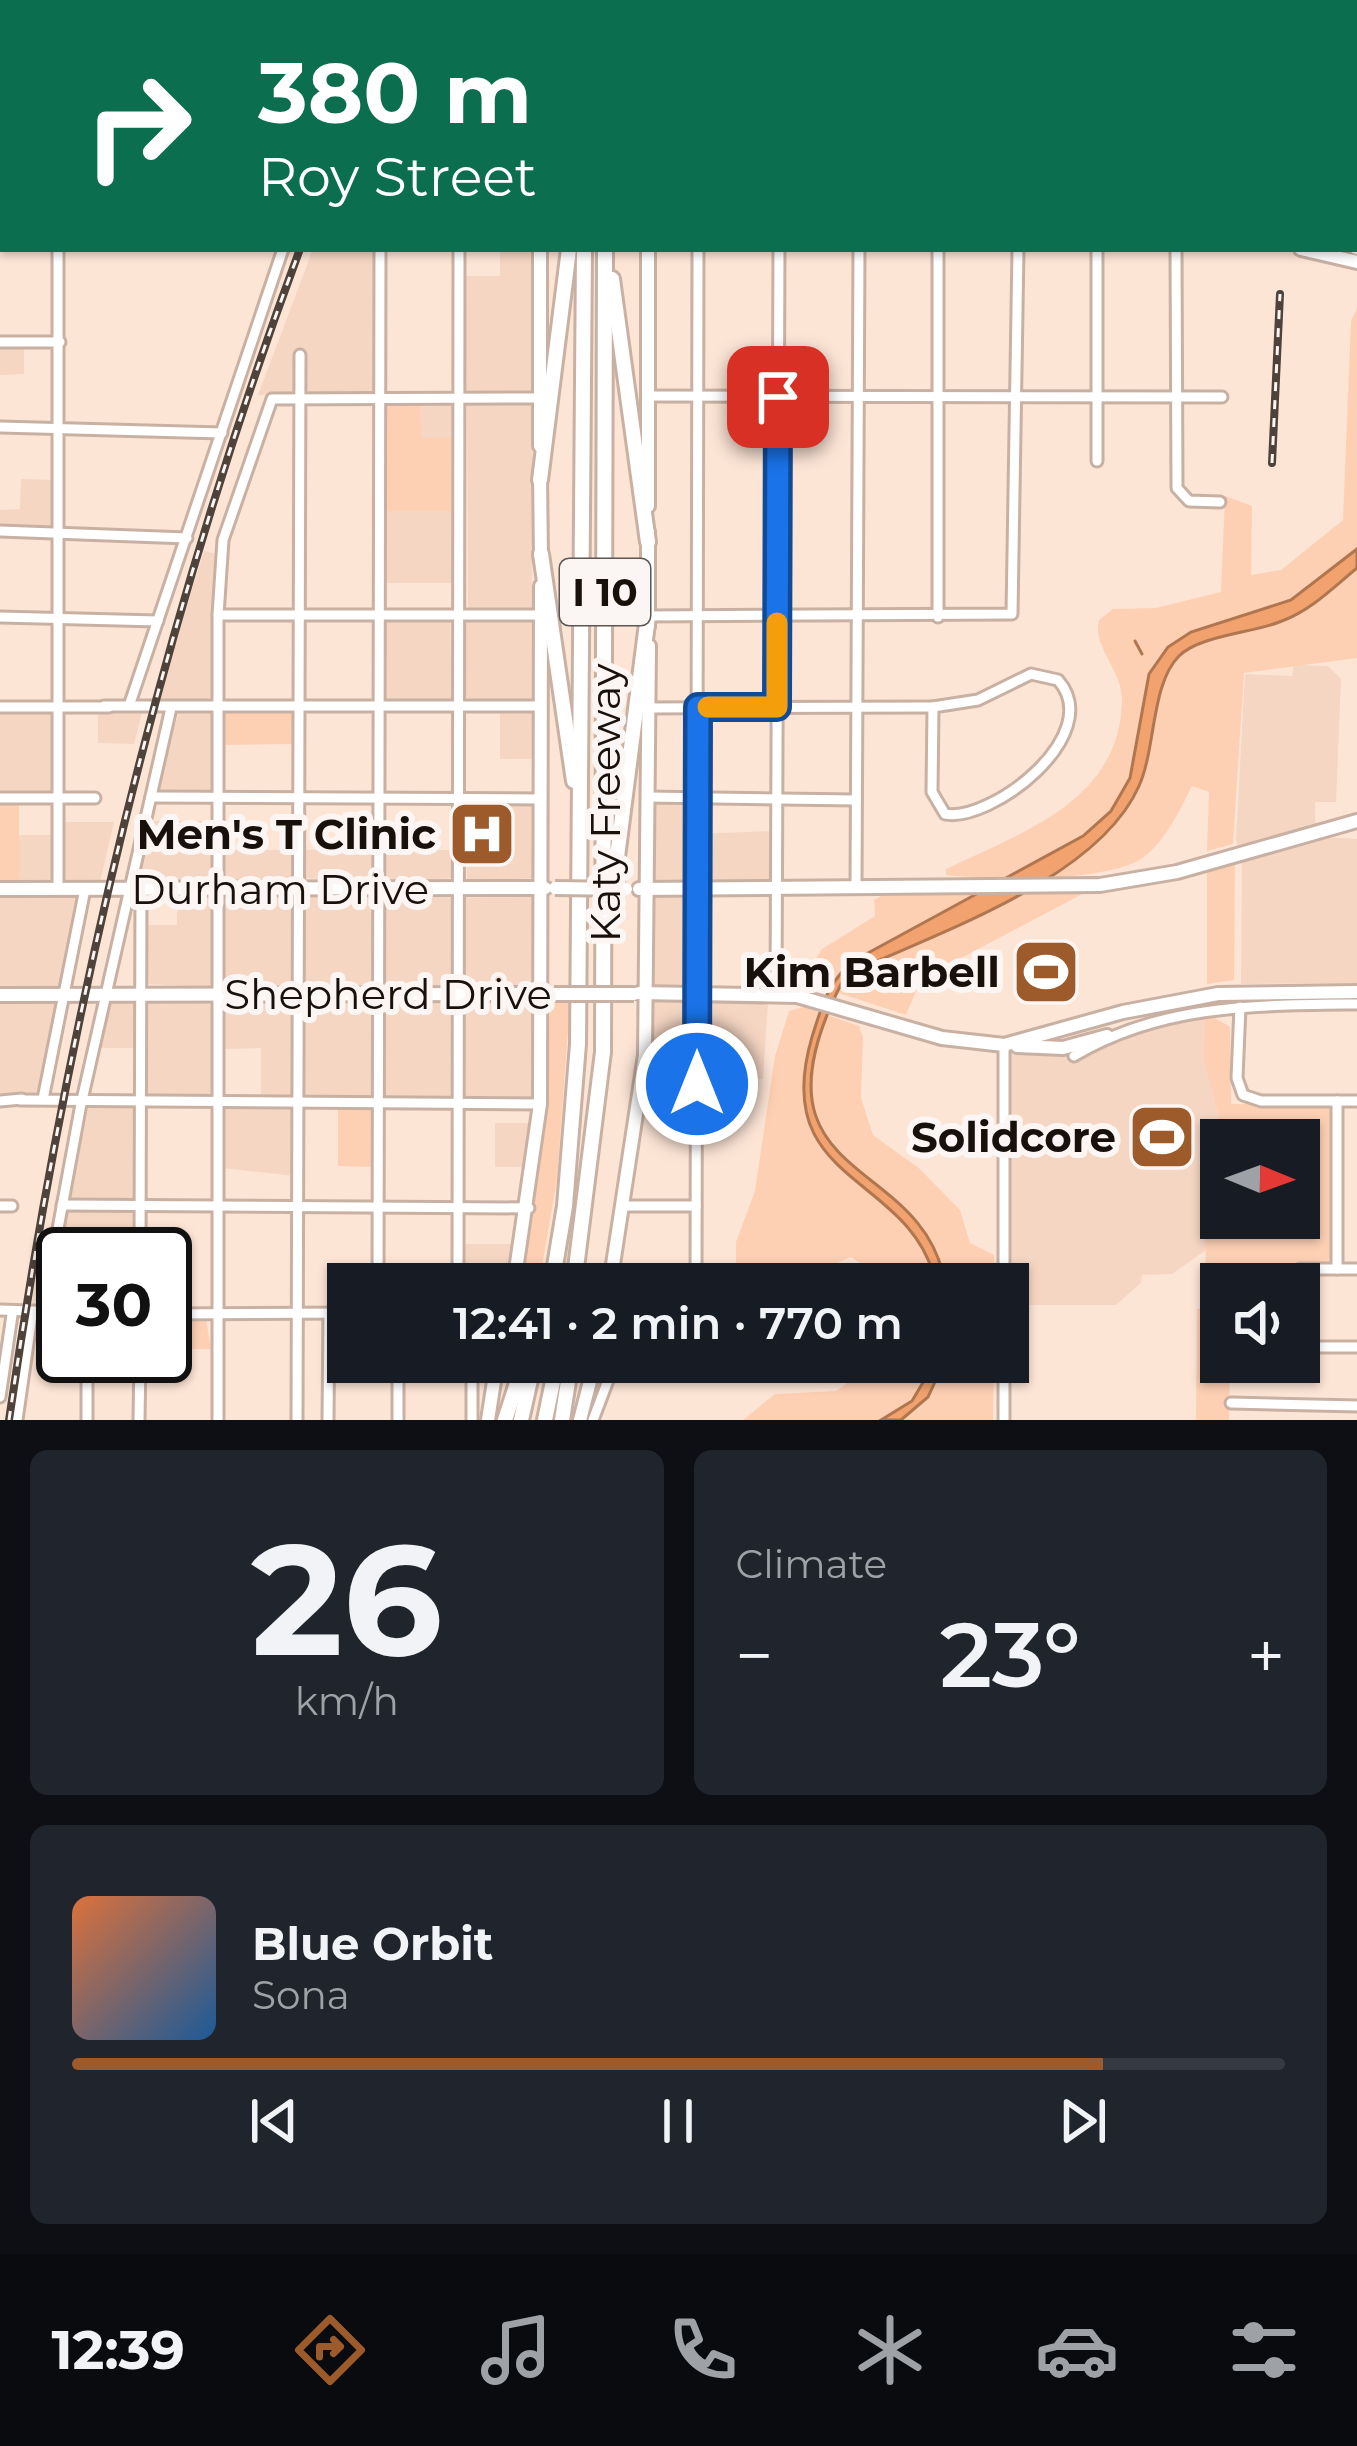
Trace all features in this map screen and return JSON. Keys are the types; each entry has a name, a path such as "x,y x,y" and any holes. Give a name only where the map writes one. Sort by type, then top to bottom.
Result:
{"highway":[{"path":"540,480 569,252"},
{"name":"Katy Freeway","path":"555,1263 575,1106 584,252"},
{"path":"607,252 648,542"},
{"name":"Katy Freeway","path":"577,1263 601,1075 606,934 607,252"},
{"path":"541,554 569,731 581,854"},
{"path":"606,934 648,616"},
{"path":"505,1420 517,1383"},
{"path":"521,1420 529,1383"},
{"path":"545,1420 553,1383"},
{"path":"562,1420 568,1383"}],"main road":[{"path":"518,1263 529,1208 548,994 548,888 540,799 540,252"},
{"path":"613,1263 644,1066 639,889 650,708 648,252"},
{"path":"1314,252 1357,262"},
{"name":"Durham Drive","path":"0,889 776,888 1142,880 1353,821"},
{"name":"Shepherd Drive","path":"0,995 548,994 641,989 796,995 963,1042 1063,1048 1107,1036"},
{"path":"1004,1045 1218,994 1357,992"},
{"path":"488,1420 493,1383"},
{"path":"580,1420 590,1383"}],"street":[{"path":"58,252 58,889"},
{"path":"130,703 282,252"},
{"path":"378,1263 380,252"},
{"path":"458,1263 459,252"},
{"path":"696,1263 698,252"},
{"path":"776,995 779,252"},
{"path":"856,887 859,252"},
{"path":"938,252 938,617"},
{"path":"648,616 1005,616 1016,607 1018,252"},
{"path":"1097,252 1097,461"},
{"path":"1177,252 1177,488 1189,501 1220,502"},
{"path":"0,342 59,342"},
{"path":"297,1420 300,355"},
{"path":"218,1420 218,615 223,540 270,401 379,395 539,398"},
{"path":"648,396 1222,397"},
{"path":"0,428 222,433"},
{"path":"0,531 187,538"},
{"path":"218,615 541,615"},
{"path":"0,617 158,621"},
{"path":"650,708 933,707 968,703 1039,674 1058,680 1070,705 1064,734 1041,770 957,816 945,814 934,801 933,707"},
{"path":"104,706 176,707"},
{"path":"0,707 540,706"},
{"path":"58,1227 104,994 135,889 151,797 176,707"},
{"path":"151,797 540,799"},
{"path":"647,797 856,800"},
{"path":"0,798 94,798"},
{"path":"43,1099 86,889"},
{"path":"135,889 141,995 140,1227"},
{"path":"1074,1056 1142,1023 1240,1007 1357,1004"},
{"path":"1240,1007 1237,1078 1243,1095 1254,1100 1357,1102"},
{"path":"1004,1045 1004,1263"},
{"path":"20,1100 540,1104"},
{"path":"0,1101 85,1102"},
{"path":"1337,1101 1337,1269"},
{"path":"62,1205 529,1208"},
{"path":"622,1206 696,1206"},
{"path":"1320,1269 1357,1270"},
{"path":"4,1314 36,1311"},
{"path":"192,1313 327,1313"},
{"path":"4,1314 36,1315"},
{"path":"0,1397 4,1314"},
{"path":"16,1420 32,1315"},
{"path":"1320,1347 1357,1347"},
{"path":"87,1383 87,1420"},
{"path":"140,1383 140,1420"},
{"path":"328,1383 328,1420"},
{"path":"398,1383 398,1420"},
{"path":"472,1383 472,1420"},
{"path":"593,1420 607,1383"},
{"path":"1004,1383 1004,1420"},
{"path":"1231,1403 1357,1406"}],"shaded area":[{"path":"312,252 377,252 374,392 258,395"},
{"path":"500,252 537,252 532,393 468,393 463,388 463,276 500,276"},
{"path":"1357,308 1357,658 1244,673 1233,844 1207,851 1209,792 1192,786 1159,842 1127,865 1048,878 946,875 946,869 1063,808 1105,763 1118,733 1122,698 1100,639 1099,620 1113,609 1156,608 1221,592 1225,496 1252,506 1251,575 1281,570 1343,520 1351,321"},
{"path":"0,344 24,344 24,374 0,375"},
{"path":"420,400 455,402 456,438 420,438"},
{"path":"420,400 421,438 456,438 455,511 383,511 383,403"},
{"path":"533,400 532,610 468,610 467,401"},
{"path":"21,479 56,480 52,528 0,529 0,510 20,509"},
{"path":"383,511 455,511 454,583 382,583"},
{"path":"1357,549 1357,568 1302,611 1270,625 1200,643 1179,656 1163,683 1139,786 1118,819 1089,849 1013,899 851,973 841,984 816,1050 812,1098 824,1133 847,1161 906,1210 930,1242 938,1263 928,1263 900,1219 826,1152 809,1123 804,1086 812,1037 833,984 857,959 1083,836 1111,811 1130,778 1149,674 1168,647 1191,632 1291,600"},
{"path":"204,551 217,554 217,698 157,702"},
{"path":"384,618 450,618 452,699 383,702"},
{"path":"471,618 536,621 535,701 485,703 464,697 464,625"},
{"path":"1294,665 1328,666 1341,679 1336,802 1315,802 1315,821 1322,837 1357,839 1357,983 1241,984 1242,856 1236,840 1245,674 1292,676"},
{"path":"0,708 56,711 52,794 0,794"},
{"path":"98,709 143,709 134,744 98,743"},
{"path":"180,709 214,710 215,793 155,790"},
{"path":"223,709 293,709 296,744 222,745"},
{"path":"500,710 535,712 537,759 500,759"},
{"path":"0,799 19,799 19,883 0,882"},
{"path":"528,799 536,804 536,878 467,882 465,804"},
{"path":"695,800 696,834 772,831 771,880 692,881 692,1000 768,1002 763,1079 703,1080 702,1070 649,1070 652,801"},
{"path":"147,821 216,821 213,881 136,882"},
{"path":"62,822 114,822 100,882 63,880"},
{"path":"19,835 55,835 52,882 19,883"},
{"path":"375,848 369,882 303,878 301,850"},
{"path":"222,850 295,850 293,878 229,882 222,875"},
{"path":"381,850 453,850 453,878 385,882"},
{"path":"1235,862 1234,980 1207,984 1207,871"},
{"path":"1090,890 921,979 906,1015 802,981 822,949 875,916 874,900 881,896"},
{"path":"0,895 79,897 59,987 0,988"},
{"path":"177,896 215,896 213,987 144,984 144,925 177,925"},
{"path":"227,896 294,897 293,986 224,986"},
{"path":"372,896 373,985 305,986 303,897"},
{"path":"390,896 453,898 452,986 384,985 383,903"},
{"path":"535,897 536,986 465,987 464,898"},
{"path":"0,1000 56,1002 39,1096 0,1098"},
{"path":"309,1000 375,1005 374,1096 303,1097 302,1007"},
{"path":"109,1001 134,1002 138,1048 95,1048"},
{"path":"151,1001 216,1004 214,1096 143,1097 144,1007"},
{"path":"292,1001 293,1099 261,1098 261,1048 223,1049 223,1005"},
{"path":"452,1001 456,1095 452,1099 383,1098 383,1003"},
{"path":"465,1001 535,1006 532,1097 463,1097"},
{"path":"550,1003 570,1003 557,1179 543,1263 522,1263 543,1144"},
{"path":"804,1007 859,1026 863,1037 861,1098 873,1135 920,1169 960,1210 970,1243 994,1255 994,1263 860,1263 851,1257 837,1263 737,1263 736,1242 755,1191 775,1056 789,1011"},
{"path":"1204,1014 1203,1059 1219,1118 1200,1119 1200,1239 1206,1239 1206,1250 1172,1274 1142,1275 1141,1283 1116,1305 1029,1305 1029,1263 1010,1263 1010,1051 1063,1049"},
{"path":"1210,1015 1230,1027 1231,1104 1332,1104 1333,1264 1206,1263 1205,1239 1320,1239 1320,1119 1219,1119 1203,1059 1204,1016"},
{"path":"338,1104 375,1107 376,1167 338,1166"},
{"path":"89,1105 138,1106 137,1201 69,1201"},
{"path":"224,1105 294,1105 295,1176 222,1168"},
{"path":"495,1123 534,1123 529,1167 495,1167"},
{"path":"67,1208 136,1210 136,1227 63,1227"},
{"path":"462,1244 518,1244 514,1263 462,1263"},
{"path":"1197,1309 1200,1383 1230,1383 1229,1420 1196,1420"},
{"path":"192,1319 206,1319 211,1349 192,1349"},
{"path":"847,1383 994,1383 993,1420 743,1420 775,1394 836,1391"},
{"path":"923,1383 934,1383 928,1397 901,1420 881,1420 912,1401"}],"waterway":[{"path":"1135,641 1142,654"},
{"path":"881,959 906,983"}],"railway":[{"path":"9,1420 59,1122 123,827 203,536 299,252"},
{"path":"1272,463 1280,294"}],"slow traffic":[{"path":"708,707 777,707 777,623"}],"place":[{"name":"Men's T Clinic","path":"482,834"},
{"name":"Kim Barbell","path":"1046,972"},
{"name":"Solidcore","path":"1162,1137"}],"route":[{"path":"697,1084 698,707 777,707 778,397"}]}
